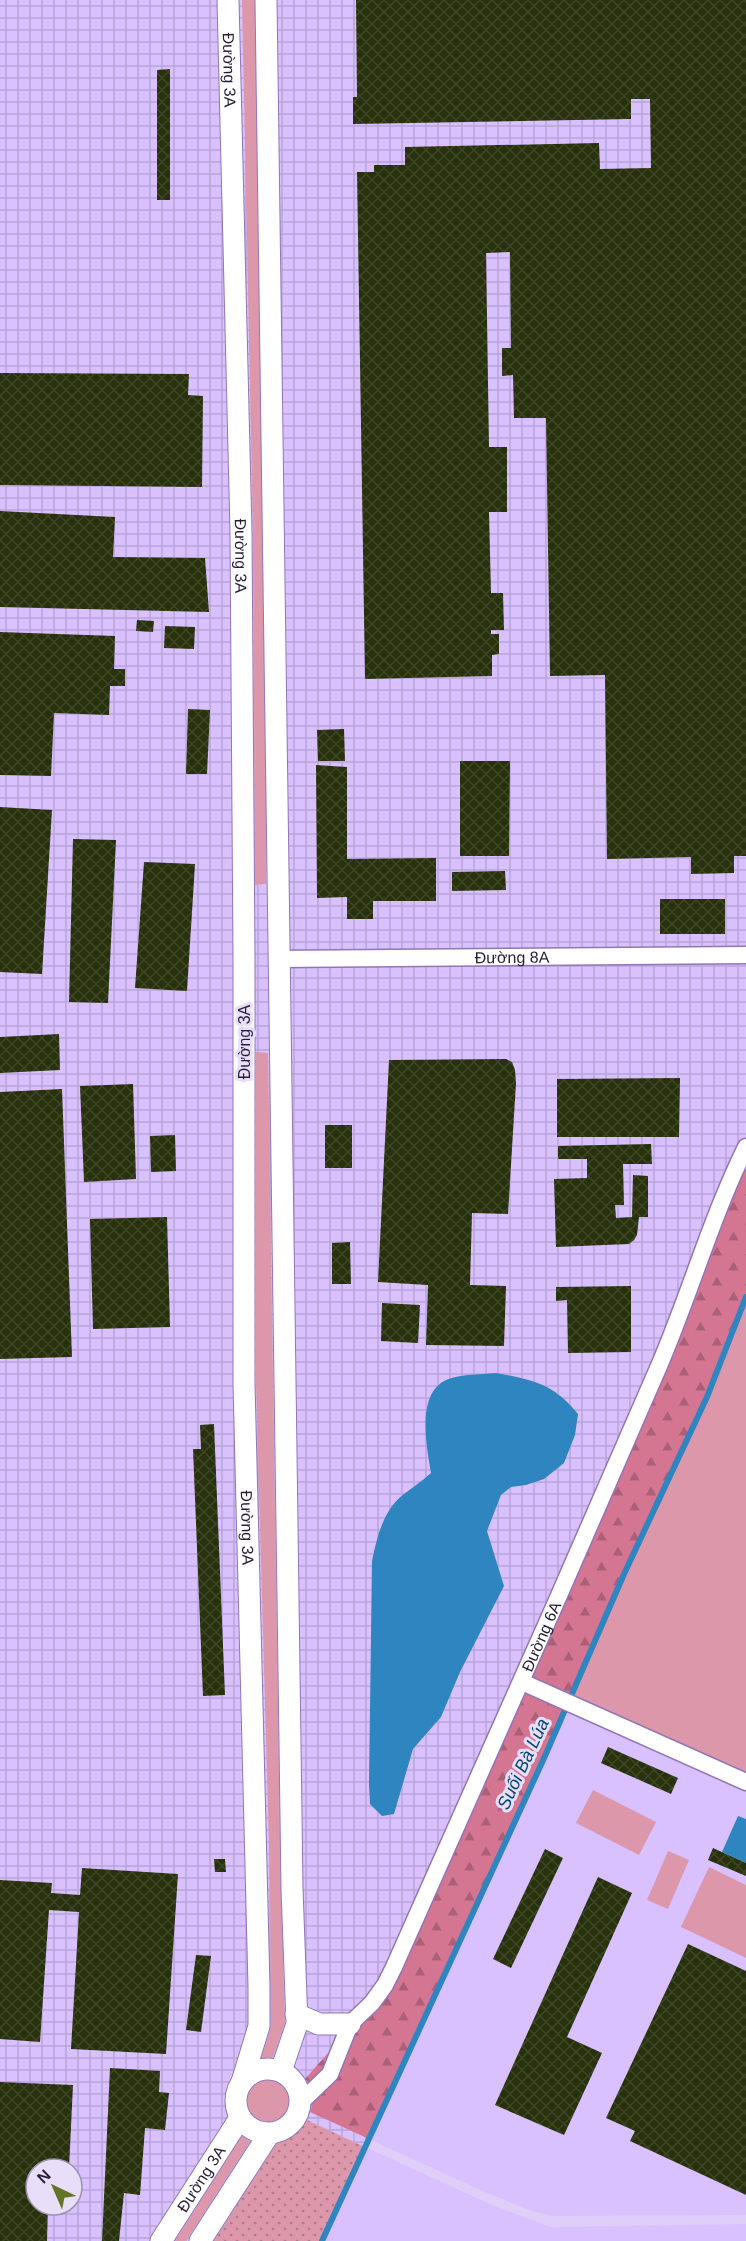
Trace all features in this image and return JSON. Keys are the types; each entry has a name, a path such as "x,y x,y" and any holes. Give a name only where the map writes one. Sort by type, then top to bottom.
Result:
{"street":[{"name":"Đường 3A","path":"228,0 241,532 244,1384 259,1988 259,2026 242,2082"},
{"name":"Đường 3A","path":"266,0 292,1889 297,2024 281,2071"},
{"name":"Đường 8A","path":"278,959 746,955"},
{"path":"244,960 278,959"},
{"name":"Đường 6A","path":"300,2103 330,2074 350,2024 372,2003 385,1985 522,1682 680,1316 732,1177 746,1147"},
{"path":"522,1682 746,1782"},
{"path":"296,2014 319,2024 350,2024"},
{"path":"260,2070 281,2071 298,2088 300,2103 294,2120 287,2127 269,2134 252,2130 240,2118 235,2100 242,2082 250,2074 260,2070"},
{"name":"Đường 3A","path":"162,2241 240,2118"},
{"name":"Đường 3A","path":"200,2241 269,2134"}],"shaded area":[{"path":"0,0 746,0 746,1297 545,1756 365,2147 307,2120 301,2130 291,2138 276,2144 214,2241 0,2241"},
{"path":"242,0 255,0 266,702 266,884 255,885 253,533"},
{"path":"256,1052 268,1053 281,1899 285,2023 273,2057 261,2058 271,2027 270,1882 256,1384"},
{"path":"746,1297 746,1773 571,1697 624,1574 707,1397"},
{"path":"565,1710 746,1790 746,2215 552,2216 526,2209 485,2192 369,2139"},
{"path":"593,1790 656,1822 639,1855 576,1823"},
{"path":"668,1851 689,1860 668,1909 647,1900"},
{"path":"709,1867 746,1885 746,1958 681,1927"},
{"path":"268,2080 283,2086 289,2101 283,2116 268,2122 253,2116 247,2101 253,2086"},
{"path":"307,2120 365,2147 322,2241 214,2241 276,2144 294,2135"},
{"path":"242,2136 250,2142 186,2241 175,2241"},
{"path":"365,2147 494,2206 551,2227 746,2224 746,2241 322,2241"}],"green space":[{"path":"746,1163 746,1297 707,1397 624,1574 545,1756 369,2139 310,2112 311,2095 305,2079 336,2044 379,2006"}],"water":[{"path":"496,1373 532,1381 560,1396 578,1414 575,1435 564,1463 544,1479 511,1487 501,1495 487,1531 504,1586 460,1672 441,1717 413,1749 394,1814 382,1816 370,1804 369,1784 372,1561 376,1543 382,1524 397,1500 431,1473 425,1425 429,1401 434,1391 447,1380 468,1375"},
{"path":"738,1816 746,1819 746,1863 722,1852"}],"building":[{"path":"356,0 746,0 746,856 734,856 734,873 691,874 691,857 607,859 605,675 550,676 546,418 514,418 513,375 502,376 502,348 511,348 510,252 486,253 489,447 507,447 507,512 489,512 491,593 503,593 504,630 491,630 491,634 499,634 499,654 492,655 492,676 365,679 357,172 374,172 374,165 405,165 405,147 599,143 600,169 651,168 650,99 631,99 631,119 353,124 353,97 357,97"},
{"path":"170,69 170,200 157,200 157,70"},
{"path":"0,373 189,374 188,395 203,396 202,487 0,485"},
{"path":"0,511 115,517 113,557 205,558 209,612 0,607"},
{"path":"137,620 154,621 153,632 136,631"},
{"path":"165,626 195,627 194,649 164,648"},
{"path":"0,632 115,636 114,669 125,669 125,686 110,686 109,715 54,713 51,776 0,775"},
{"path":"188,709 210,710 207,774 186,774"},
{"path":"344,729 345,761 318,761 317,730"},
{"path":"460,761 510,761 509,856 460,856"},
{"path":"316,765 347,767 347,859 436,858 436,901 373,901 373,919 347,919 347,897 317,898"},
{"path":"0,807 52,810 42,974 0,972"},
{"path":"73,839 116,840 108,1003 69,1002"},
{"path":"144,862 195,864 187,991 135,988"},
{"path":"505,871 506,890 452,891 452,872"},
{"path":"660,899 725,899 725,934 660,934"},
{"path":"59,1034 60,1070 0,1073 0,1037"},
{"path":"506,1059 512,1062 516,1083 508,1214 472,1213 470,1285 506,1286 504,1346 426,1345 428,1285 378,1282 389,1060"},
{"path":"680,1078 679,1137 557,1137 557,1079"},
{"path":"133,1084 136,1179 84,1182 80,1086"},
{"path":"62,1089 72,1357 0,1359 0,1092"},
{"path":"325,1125 352,1125 352,1168 325,1168"},
{"path":"175,1135 176,1171 151,1172 150,1136"},
{"path":"651,1144 652,1164 623,1164 624,1205 615,1205 616,1218 632,1217 633,1175 648,1176 648,1217 639,1217 637,1235 634,1240 629,1244 556,1247 554,1179 587,1178 587,1159 558,1159 558,1146"},
{"path":"167,1217 170,1327 93,1329 90,1219"},
{"path":"350,1242 351,1284 332,1284 332,1243"},
{"path":"631,1286 631,1352 568,1353 567,1300 556,1301 556,1287"},
{"path":"382,1303 420,1305 418,1343 381,1341"},
{"path":"214,1424 225,1695 203,1696 193,1449 201,1449 200,1425"},
{"path":"608,1747 678,1778 671,1794 601,1763"},
{"path":"713,1848 746,1863 746,1876 708,1860"},
{"path":"545,1849 563,1858 511,1968 493,1959"},
{"path":"214,1859 225,1859 226,1872 215,1872"},
{"path":"82,1868 178,1874 166,2054 71,2049 79,1912 49,1910 40,2042 0,2039 0,1880 52,1883 51,1893 80,1895"},
{"path":"598,1877 632,1893 567,2037 602,2053 564,2135 495,2105"},
{"path":"688,1944 746,1971 746,2195 630,2141 635,2131 606,2118"},
{"path":"196,1955 211,1956 201,2032 186,2030"},
{"path":"110,2068 160,2071 159,2092 169,2093 165,2130 145,2128 140,2195 124,2193 119,2241 102,2241"},
{"path":"0,2082 73,2085 70,2157 24,2157 24,2217 48,2217 47,2241 0,2241"}],"waterway":[{"name":"Suối Bà Lúa","path":"322,2241 545,1756 624,1574 707,1397 746,1297"}]}
